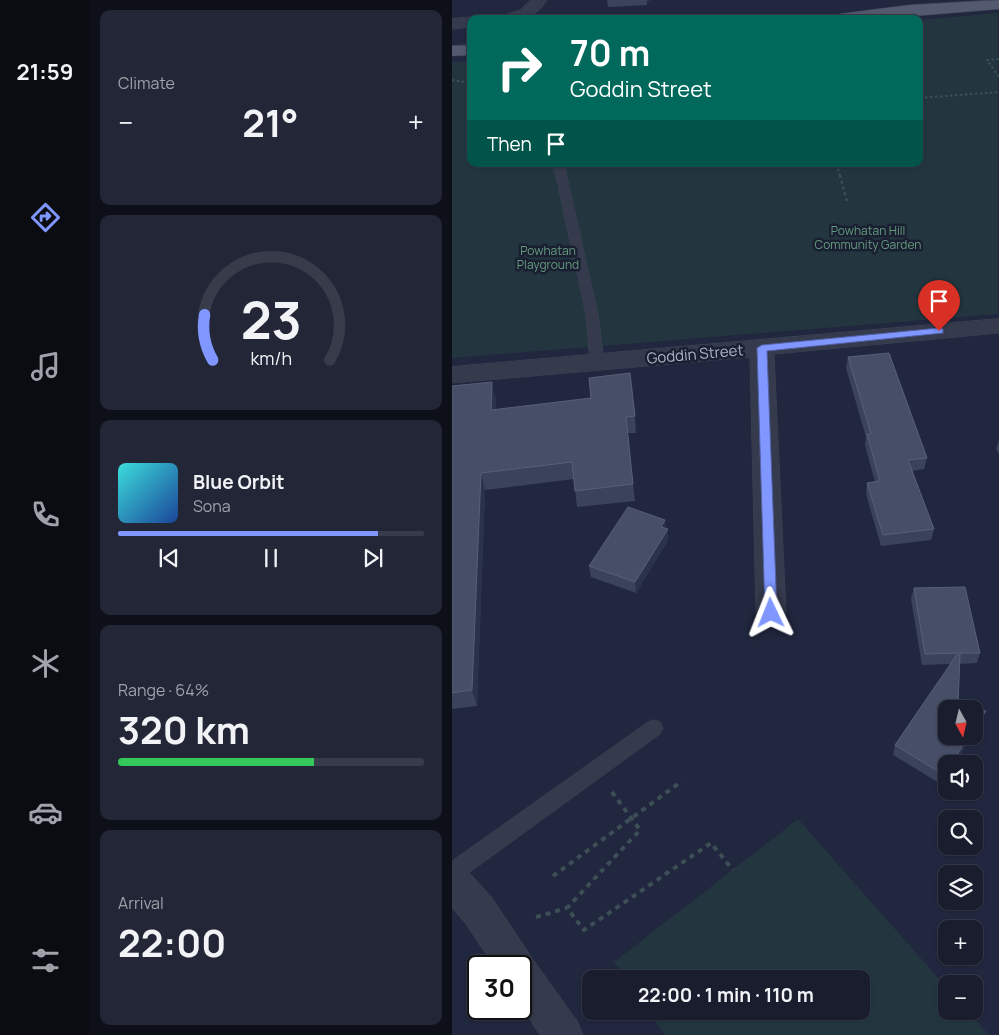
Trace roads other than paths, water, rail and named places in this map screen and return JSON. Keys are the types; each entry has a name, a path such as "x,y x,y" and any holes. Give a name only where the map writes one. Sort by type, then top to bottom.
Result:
{"main road":[{"path":"909,10 953,0"},
{"path":"870,15 909,10 998,4"},
{"path":"452,51 467,50"}],"street":[{"path":"519,15 534,8 539,0"},
{"path":"452,24 467,22"},
{"name":"Goddin Street","path":"452,374 998,326"},
{"path":"762,348 771,613"},
{"path":"452,881 478,911 508,955"},
{"path":"532,989 563,1035"}],"lane":[{"path":"560,167 592,315 597,362"},
{"path":"452,872 654,728"}],"park label":[{"name":"Powhatan Hill Community Garden","path":"868,237"},
{"name":"Powhatan Playground","path":"548,257"}]}
